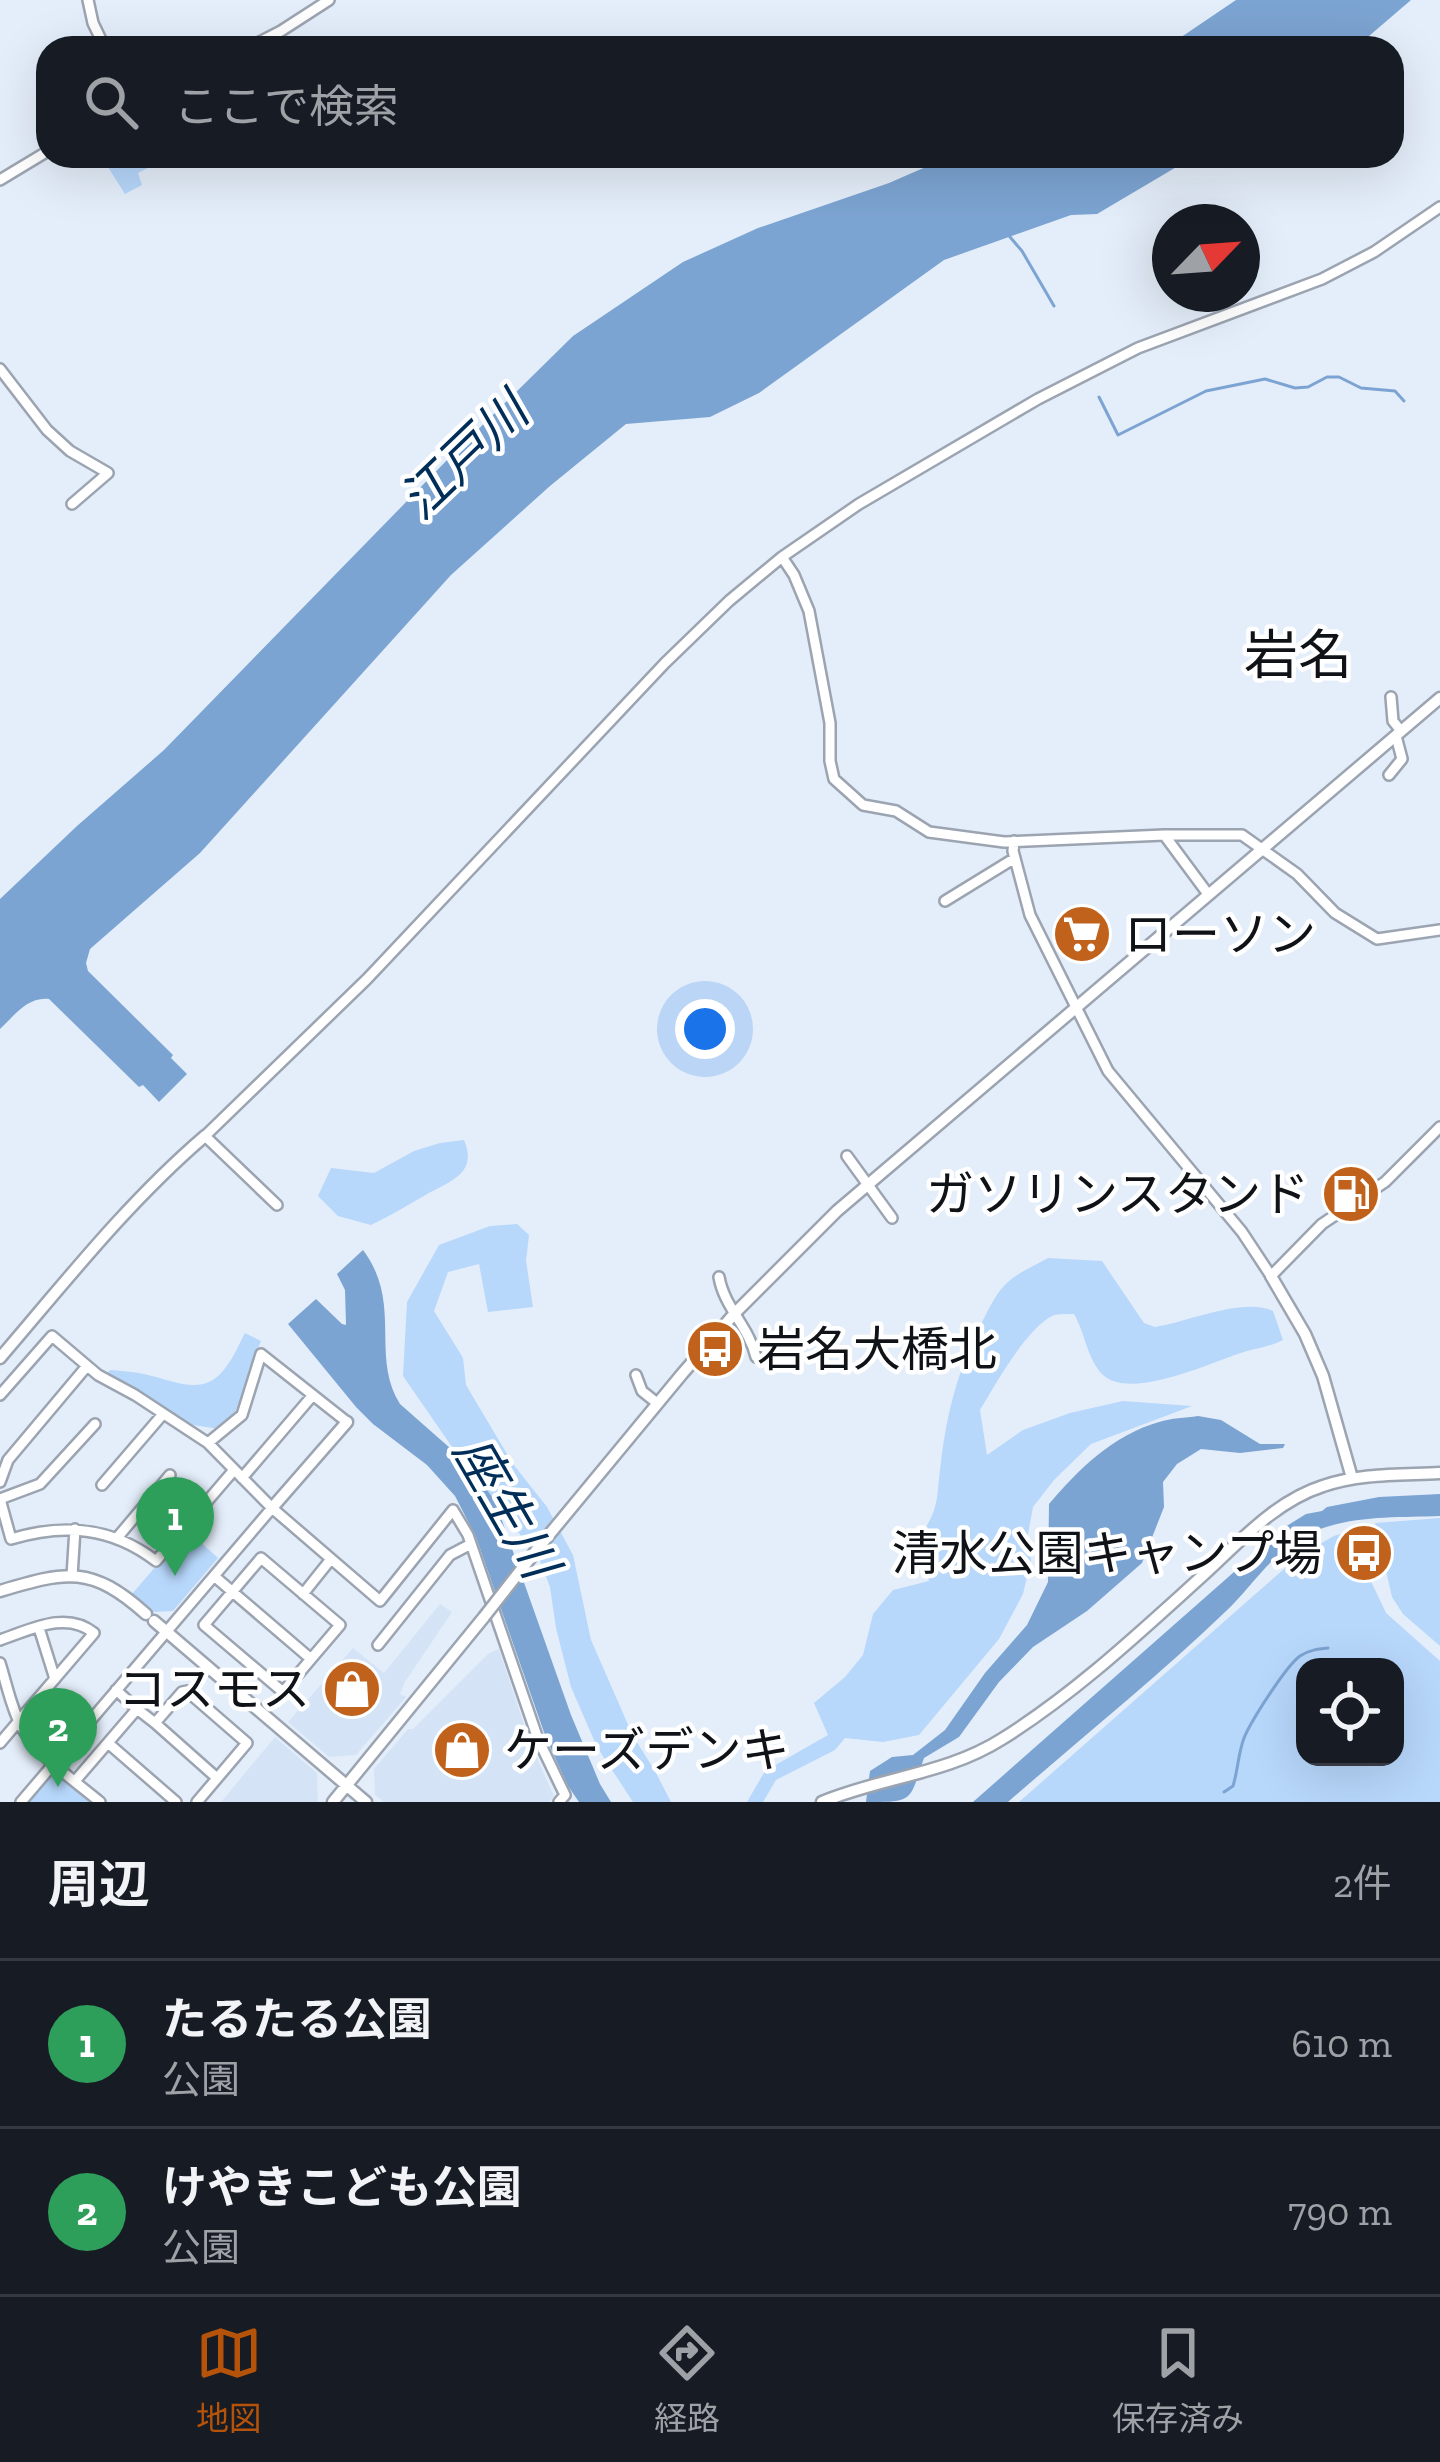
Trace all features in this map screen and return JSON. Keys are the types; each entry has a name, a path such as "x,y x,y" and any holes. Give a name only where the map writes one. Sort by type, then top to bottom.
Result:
{"street":[{"path":"88,0 99,36"},
{"path":"273,36 328,0"},
{"path":"0,180 36,159"},
{"path":"0,1358 166,1169 367,979 665,663 782,557 860,504 1028,404 1138,348 1322,279 1399,237 1440,207"},
{"path":"0,369 47,430 70,451 108,473 72,504"},
{"path":"782,557 806,600 830,724 831,770 838,785 863,806 896,812 929,832 1014,842 1242,835 1297,874 1334,913 1377,938 1440,930"},
{"path":"1389,775 1402,758 1391,697"},
{"path":"333,1802 735,1313 867,1185 1440,698"},
{"path":"1164,835 1208,894"},
{"path":"1014,842 1030,915 1108,1071 1243,1232 1305,1334 1323,1376 1352,1478"},
{"path":"945,901 1015,858"},
{"path":"1271,1276 1322,1224 1384,1182 1440,1126"},
{"path":"205,1136 278,1205"},
{"path":"848,1156 892,1218"},
{"path":"719,1277 756,1357"},
{"path":"0,1395 52,1336 98,1376 208,1443 272,1508 380,1600 454,1510 471,1544 538,1739 565,1796 559,1802"},
{"path":"21,1802 346,1422 261,1354 242,1414 208,1443"},
{"path":"0,1482 8,1460 87,1366"},
{"path":"636,1375 642,1390 657,1403"},
{"path":"95,1424 40,1484 0,1499 11,1539 49,1529 75,1529 117,1538 156,1561 313,1396"},
{"path":"102,1485 164,1414"},
{"path":"634,1432 642,1444"},
{"path":"822,1802 958,1762 1007,1736 1095,1670 1278,1509 1312,1490 1352,1478 1440,1473"},
{"path":"117,1538 170,1475"},
{"path":"72,1576 75,1529"},
{"path":"378,1645 450,1556 471,1544"},
{"path":"261,1558 340,1625 284,1692 203,1625 232,1591 261,1558"},
{"path":"303,1594 331,1559"},
{"path":"0,1591 72,1576 120,1592 366,1802"},
{"path":"214,1576 311,1659"},
{"path":"0,1640 68,1622 94,1633 0,1743"},
{"path":"39,1628 55,1679"},
{"path":"0,1663 19,1721 31,1741 100,1802"},
{"path":"116,1690 217,1778"},
{"path":"155,1723 187,1691 247,1743 197,1802"},
{"path":"75,1781 137,1709"},
{"path":"108,1744 176,1802"}],"shaded area":[{"path":"109,168 148,168 138,173 142,185 125,194"},
{"path":"464,1140 467,1162 458,1176 371,1225 338,1216 318,1196 331,1168 374,1173 414,1151"},
{"path":"517,1224 529,1235 526,1261 533,1307 488,1312 479,1264 448,1272 434,1311 463,1358 466,1385 573,1555 591,1640 633,1736 671,1802 633,1802 597,1747 571,1687 550,1587 539,1558 468,1470 403,1376 407,1302 439,1245 490,1226"},
{"path":"1048,1258 1102,1261 1144,1323 1155,1327 1261,1307 1273,1311 1283,1340 1169,1378 1130,1384 1102,1374 1074,1314 1054,1315 1033,1331 980,1410 987,1455 1023,1430 1070,1413 1123,1401 1192,1406 1091,1444 1054,1480 1033,1507 1028,1534 1031,1560 1023,1594 999,1639 919,1735 883,1742 845,1738 835,1750 776,1780 763,1802 747,1802 765,1771 828,1735 814,1703 863,1655 873,1614 893,1590 929,1581 917,1539 936,1502 947,1425 961,1372 1000,1290"},
{"path":"245,1333 261,1341 242,1403 220,1429 193,1425 106,1375 110,1370 139,1373 199,1385 226,1367"},
{"path":"1440,1518 1440,1646 1403,1614 1392,1597 1375,1523"},
{"path":"1356,1529 1368,1575 1386,1613 1440,1661 1440,1802 1019,1802 1300,1555"},
{"path":"187,1530 218,1558 173,1611 153,1612 132,1594"},
{"path":"440,1604 452,1612 405,1682 400,1694 406,1697 356,1755 329,1757 288,1722 353,1648 384,1673"},
{"path":"499,1649 530,1743 554,1796 549,1802 384,1802 375,1795 374,1769 408,1729"},
{"path":"275,1737 317,1773 318,1802 221,1802"},
{"path":"55,1770 95,1802 26,1802"}],"water":[{"path":"1236,0 1411,0 1369,36 1183,36"},
{"name":"江戸川","path":"923,168 1175,168 1097,214 1071,215 944,260 759,393 710,417 626,424 451,575 200,853 90,949 88,971 187,1074 159,1102 49,999 28,1004 0,1029 0,899 164,750 573,336 683,262 758,228"},
{"path":"363,1250 381,1290 391,1386 400,1404 467,1463 495,1501 571,1715 611,1802 579,1802 568,1786 546,1738 476,1537 455,1496 427,1465 356,1407 288,1324 316,1299 346,1325 345,1290 337,1274"},
{"path":"1198,1416 1221,1420 1260,1444 1285,1444 1240,1453 1201,1449 1177,1464 1163,1482 1164,1507 1142,1563 1087,1611 1033,1647 999,1682 959,1737 924,1758 907,1796 866,1802 870,1771 892,1757 913,1755 945,1730 1027,1625 1048,1582 1049,1504 1085,1466 1127,1435 1164,1421"},
{"path":"1440,1494 1440,1516 1347,1522 1296,1541 1198,1637 1008,1802 973,1802 1285,1527 1327,1507 1379,1497"}],"waterway":[{"path":"1010,237 1054,306"},
{"path":"1099,397 1118,435 1206,391 1265,379 1295,388 1339,377 1361,388 1395,391 1404,401"},
{"path":"1224,1792 1233,1786 1248,1730 1278,1682 1300,1656 1328,1648"}],"place":[{"name":"ローソン","path":"1082,934"},
{"name":"ガソリンスタンド","path":"1351,1194"},
{"name":"岩名大橋北","path":"715,1349"},
{"name":"清水公園キャンプ場","path":"1364,1553"},
{"name":"たるたる公園","path":"175,1576"},
{"name":"コスモス","path":"352,1689"},
{"name":"ケーズデンキ","path":"462,1750"},
{"name":"けやきこども公園","path":"58,1787"}],"district":[{"name":"岩名","path":"1298,655"}],"water label":[{"name":"座生川","path":"506,1507"}]}
